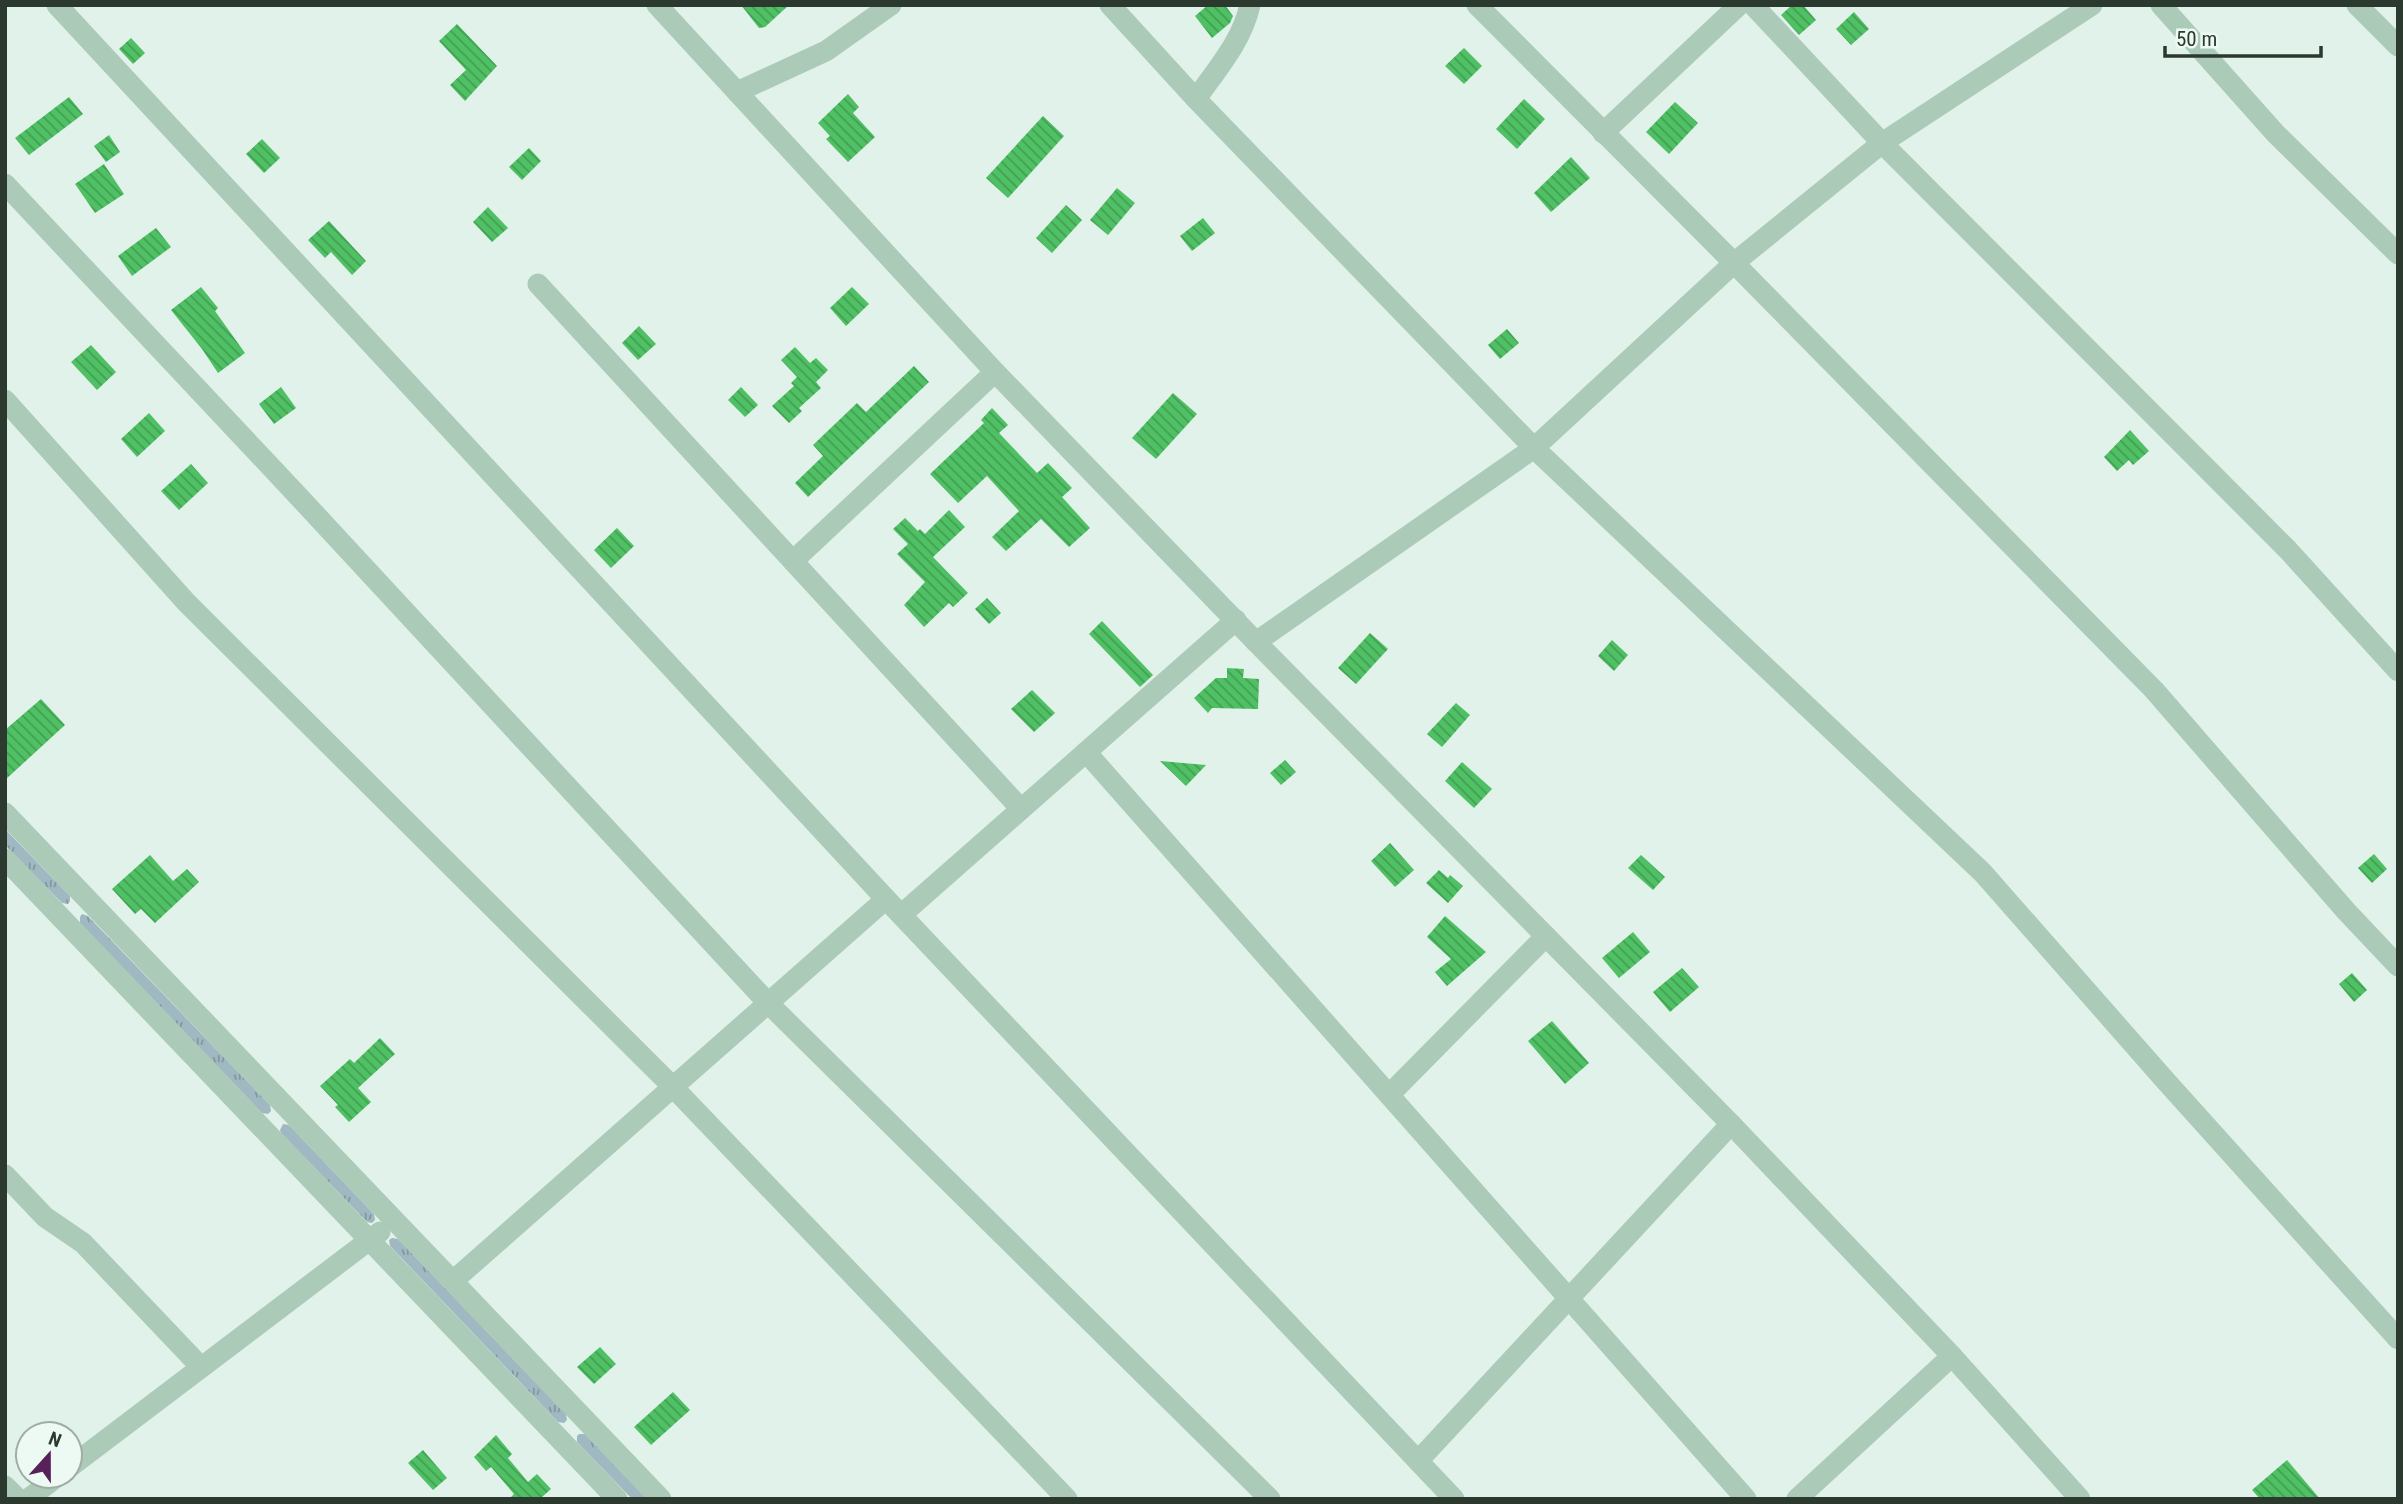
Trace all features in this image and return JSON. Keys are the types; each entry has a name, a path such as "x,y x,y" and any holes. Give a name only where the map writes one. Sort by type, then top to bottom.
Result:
{"street":[{"path":"57,5 886,899 1454,1499"},
{"path":"657,5 995,372 1256,642 1731,1124 1952,1356 2080,1499"},
{"path":"737,92 826,51 891,5"},
{"path":"1110,5 1196,99 1534,448 1983,873 2164,1079 2395,1329"},
{"path":"1196,99 1245,26 1250,5"},
{"path":"1477,5 2154,690 2398,967"},
{"path":"1603,133 1739,5"},
{"path":"1754,5 1882,143 2288,550 2398,671"},
{"path":"1256,642 1534,448 1734,263 1882,143 2092,5"},
{"path":"2161,5 2276,134 2398,254"},
{"path":"2357,5 2398,46"},
{"path":"5,184 768,1003 1270,1499"},
{"path":"538,284 1021,809"},
{"path":"793,561 995,372"},
{"path":"5,400 186,602 672,1086 1066,1499"},
{"path":"901,915 1236,620"},
{"path":"1086,752 1746,1499"},
{"path":"5,813 662,1499"},
{"path":"5,859 617,1499"},
{"path":"62,919 87,898"},
{"path":"453,1281 886,899"},
{"path":"1389,1095 1546,936"},
{"path":"262,1127 287,1107"},
{"path":"1418,1461 1731,1124"},
{"path":"5,1175 45,1217 83,1243 200,1366"},
{"path":"84,1455 395,1220"},
{"path":"1797,1499 1952,1356"},
{"path":"558,1437 583,1417"},
{"path":"5,1486 18,1499"}],"green space":[{"path":"5,829 70,896 68,904 62,903 5,845"},
{"path":"82,914 88,916 270,1105 271,1111 268,1114 262,1113 80,923"},
{"path":"283,1124 289,1125 374,1214 375,1220 372,1223 367,1222 281,1133"},
{"path":"398,1239 566,1414 567,1420 564,1423 558,1422 390,1246 389,1240"},
{"path":"579,1434 585,1434 647,1499 632,1499 577,1442"}],"building":[{"path":"741,5 789,5 765,27 759,28"},
{"path":"1208,5 1225,5 1233,16 1230,23 1212,38 1195,16"},
{"path":"1792,5 1803,5 1816,20 1799,35 1781,15"},
{"path":"1854,12 1869,29 1851,45 1836,29"},
{"path":"457,24 497,66 465,101 450,85 466,70 439,41"},
{"path":"131,38 145,53 133,64 119,49"},
{"path":"1464,48 1482,66 1464,84 1445,66"},
{"path":"848,94 859,107 853,113 875,137 848,162 826,139 830,136 818,123"},
{"path":"69,97 83,114 29,155 15,138"},
{"path":"1524,99 1545,119 1517,149 1496,129"},
{"path":"1675,102 1698,123 1669,154 1646,132"},
{"path":"1043,116 1064,136 1008,198 986,178"},
{"path":"109,135 120,152 106,162 94,146"},
{"path":"262,139 280,158 264,173 246,154"},
{"path":"529,148 541,161 522,180 509,167"},
{"path":"1571,157 1590,178 1551,212 1534,193"},
{"path":"104,164 124,194 95,213 75,184"},
{"path":"1117,188 1135,203 1108,235 1090,220"},
{"path":"1066,205 1082,220 1052,253 1036,238"},
{"path":"488,207 508,228 492,242 473,222"},
{"path":"1203,218 1215,233 1192,251 1180,236"},
{"path":"329,221 366,261 352,275 331,252 325,258 308,240"},
{"path":"156,228 171,247 132,276 118,256"},
{"path":"201,287 218,308 215,311 245,353 218,373 171,310"},
{"path":"852,287 869,304 846,326 830,308"},
{"path":"639,326 656,344 638,360 622,343"},
{"path":"1507,329 1519,343 1500,359 1488,345"},
{"path":"91,345 116,372 97,390 71,362"},
{"path":"795,347 810,363 816,358 828,370 816,382 821,388 799,408 802,411 789,423 772,406 794,386 791,383 797,377 781,360"},
{"path":"914,366 929,382 808,497 795,483 823,456 813,445 857,403 866,412"},
{"path":"281,387 296,408 274,424 259,404"},
{"path":"741,387 758,405 745,417 728,400"},
{"path":"1173,393 1197,414 1156,459 1132,438"},
{"path":"992,408 1008,425 999,433 1037,473 1048,463 1072,488 1062,497 1090,528 1069,547 1041,519 1006,551 992,537 1019,511 987,476 958,503 930,474 984,423 981,420"},
{"path":"149,413 165,431 137,457 121,439"},
{"path":"2130,430 2149,451 2133,465 2129,460 2117,471 2104,457"},
{"path":"191,464 208,483 179,510 161,491"},
{"path":"949,510 965,527 933,557 968,593 953,607 949,603 924,627 904,605 925,582 897,554 908,544 893,529 905,518 925,534"},
{"path":"617,528 634,546 611,568 594,550"},
{"path":"987,598 1001,613 989,624 975,609"},
{"path":"1102,621 1153,675 1140,687 1089,634"},
{"path":"1370,633 1388,649 1356,684 1338,668"},
{"path":"1612,640 1628,655 1614,671 1598,656"},
{"path":"1227,668 1244,669 1243,678 1259,679 1258,709 1212,708 1208,713 1194,698 1216,678 1227,678"},
{"path":"1032,690 1055,713 1034,732 1011,709"},
{"path":"41,699 65,725 5,780 5,730"},
{"path":"1456,703 1470,715 1442,747 1427,734"},
{"path":"1285,760 1296,772 1281,785 1270,773"},
{"path":"1160,761 1206,765 1186,786"},
{"path":"1462,762 1492,789 1474,808 1445,781"},
{"path":"1390,843 1414,870 1395,887 1371,861"},
{"path":"2374,854 2387,869 2372,883 2358,868"},
{"path":"150,855 173,881 187,869 199,882 155,923 141,909 135,914 112,889"},
{"path":"1641,855 1665,877 1653,890 1628,868"},
{"path":"1439,870 1463,886 1448,903 1426,883"},
{"path":"1445,916 1486,952 1447,986 1435,972 1451,959 1427,937"},
{"path":"1633,932 1650,952 1619,978 1602,958"},
{"path":"1682,968 1699,987 1670,1012 1653,992"},
{"path":"2352,973 2367,990 2354,1002 2339,984"},
{"path":"1552,1021 1589,1063 1565,1084 1528,1041"},
{"path":"380,1038 395,1054 358,1088 371,1102 349,1122 320,1086 350,1059 354,1063"},
{"path":"600,1347 616,1364 594,1384 577,1367"},
{"path":"673,1392 690,1410 651,1445 634,1427"},
{"path":"496,1435 512,1454 508,1458 528,1482 537,1474 551,1489 543,1499 509,1499 514,1494 491,1467 486,1471 474,1457"},
{"path":"423,1450 447,1478 433,1490 408,1463"},
{"path":"2287,1460 2320,1499 2260,1499 2252,1490"}]}
